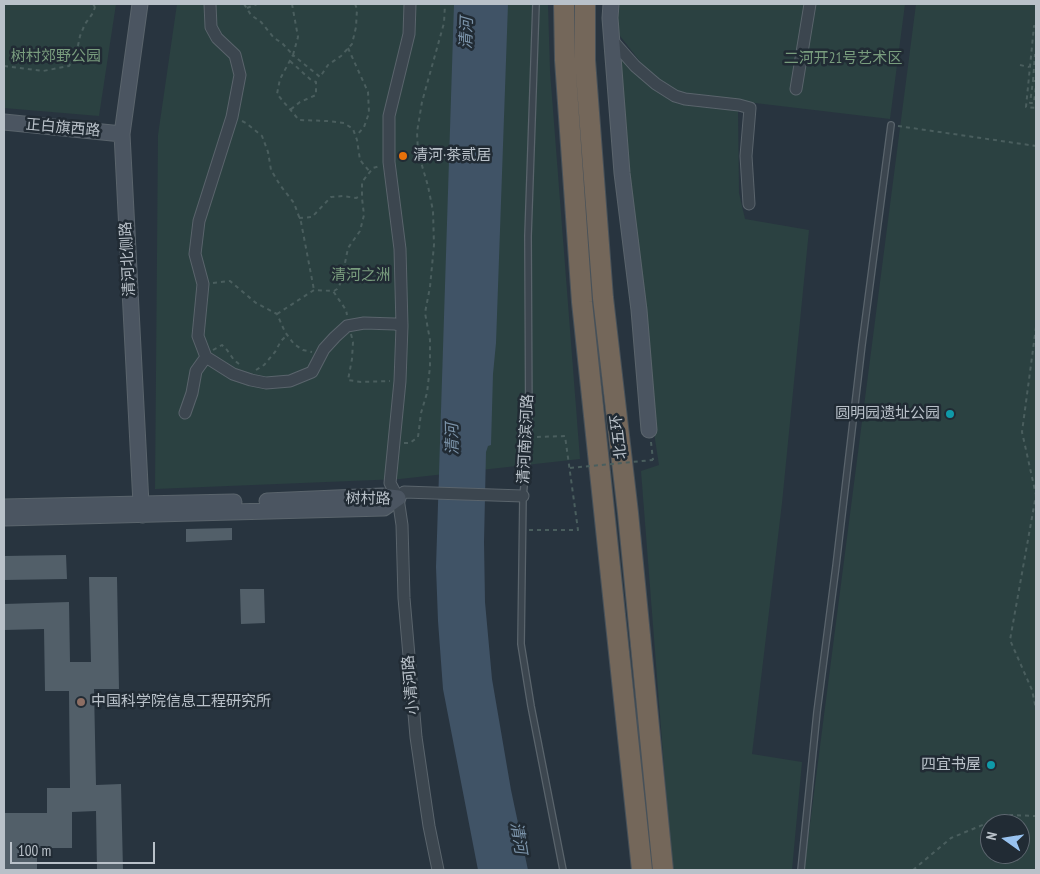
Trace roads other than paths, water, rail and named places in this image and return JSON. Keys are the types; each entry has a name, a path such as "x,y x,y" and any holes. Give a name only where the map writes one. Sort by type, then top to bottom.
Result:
{"highway":[{"name":"北五环","path":"564,4 565,60 582,302 642,870"},
{"name":"北五环","path":"585,4 585,60 602,298 628,513 662,870"}],"street":[{"name":"清河北侧路","path":"140,4 122,134 142,510"},
{"path":"210,4 211,27 217,38 235,55 240,76 232,117 199,221 195,254 203,284 198,336 206,357 233,374 266,383 290,380 312,372 324,349 347,326 364,322 402,326"},
{"name":"小清河路","path":"410,4 409,34 389,116 389,162 400,249 402,326 400,381 390,483 398,498 402,525 404,598 416,737 429,826 438,870"},
{"path":"611,4 610,18 622,173 639,310 649,430"},
{"path":"796,89 810,4"},
{"path":"612,40 635,66 674,96 750,108 746,156 749,204"},
{"name":"正白旗西路","path":"4,122 122,134"},
{"path":"185,413 192,393 196,371 206,357"},
{"path":"398,498 404,492 523,496"},
{"name":"树村路","path":"4,518 382,496 398,498"},
{"name":"树村路","path":"4,507 142,510"}],"lane":[{"name":"清河南滨河路","path":"536,4 528,236 529,438 523,496 521,644 563,870"},
{"path":"801,870 862,345 891,125"}],"water":[{"name":"清河","path":"454,4 508,4 491,445 488,446 486,452 485,602 492,679 511,790 528,870 478,870 443,689 436,567"}],"place":[{"name":"清河·茶贰居","path":"403,156"},
{"name":"圆明园遗址公园","path":"950,414"},
{"name":"中国科学院信息工程研究所","path":"81,702"},
{"name":"四宜书屋","path":"991,765"}],"park label":[{"name":"树村郊野公园","path":"56,57"},
{"name":"二河开21号艺术区","path":"843,59"},
{"name":"清河之洲","path":"361,276"}]}
